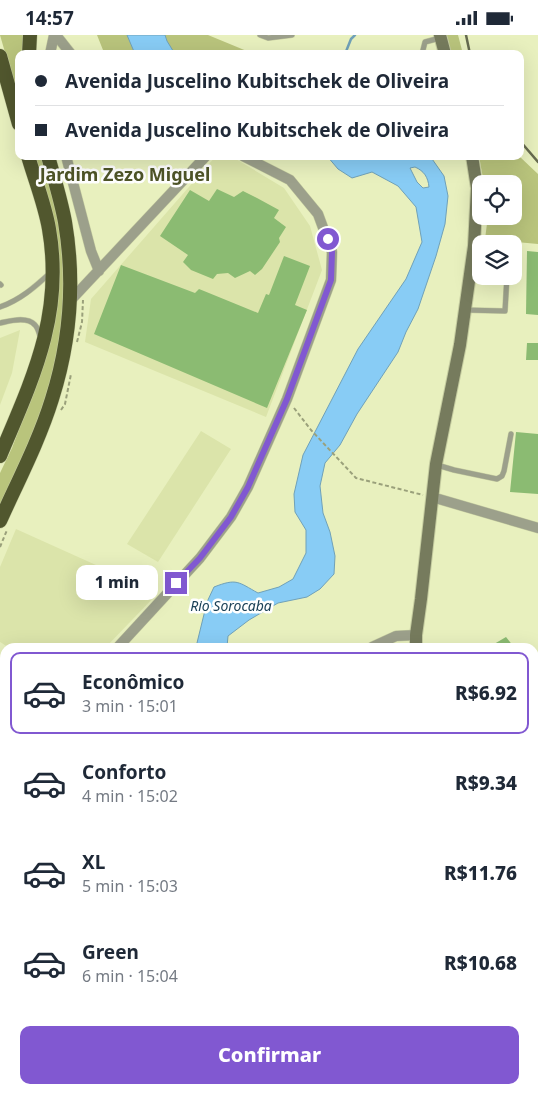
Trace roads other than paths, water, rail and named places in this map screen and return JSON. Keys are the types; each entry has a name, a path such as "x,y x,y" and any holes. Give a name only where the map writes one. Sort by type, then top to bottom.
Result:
{"highway":[{"path":"30,35 30,50"},
{"path":"0,56 15,110"},
{"path":"0,456 28,391 42,349 51,308 54,269 49,228 29,160"},
{"path":"0,521 52,399 61,367 70,313 70,269 65,221 49,160"},
{"path":"0,435 42,349"}],"main road":[{"path":"440,36 444,50"},
{"path":"416,641 436,464 460,345 474,246 477,188 473,160"}],"street":[{"path":"51,50 55,35"},
{"path":"55,35 68,50"},
{"path":"67,160 91,251 99,271"},
{"path":"70,301 202,160"},
{"path":"122,643 200,558 231,517 248,487 287,399 331,280 332,252 318,213 290,180 251,160"},
{"path":"432,497 538,528"},
{"path":"381,643 396,636 416,641"}],"lane":[{"path":"260,35 268,38 292,35"},
{"path":"423,50 425,42 440,36"},
{"path":"0,307 14,302 54,269"},
{"path":"464,310 504,311 506,285"},
{"path":"0,323 26,320 35,325 42,349"},
{"path":"436,464 454,470 497,479 502,476 504,471 511,434"}],"water":[{"path":"127,35 165,35 173,50 133,50"},
{"name":"Rio Sorocaba","path":"330,160 433,160 444,176 448,196 445,224 418,309 398,352 357,414 340,445 325,463 320,486 323,513 330,532 335,556 334,574 320,589 307,597 278,603 249,620 228,636 227,643 197,643 207,602 214,587 233,582 246,586 258,593 279,587 293,579 306,553 306,530 295,512 294,494 303,455 358,349 406,279 422,242 416,207 398,186 372,172 352,178 338,169","holes":["415,167 423,172 428,180 429,187 423,188 417,182 410,168"]}],"waterway":[{"path":"347,50 351,39 355,35"}],"railway":[{"path":"466,35 469,50"},
{"path":"524,146 538,162"}],"district":[{"name":"Jardim Zezo Miguel","path":"125,174"}]}
